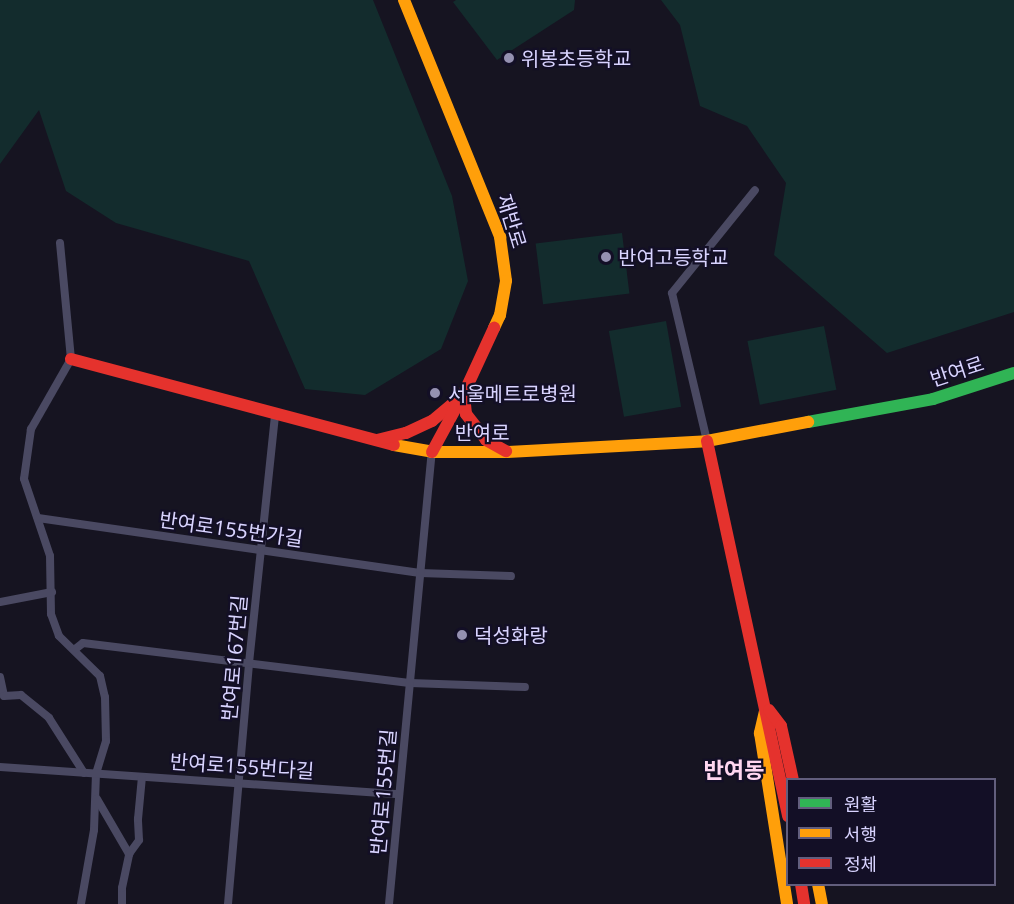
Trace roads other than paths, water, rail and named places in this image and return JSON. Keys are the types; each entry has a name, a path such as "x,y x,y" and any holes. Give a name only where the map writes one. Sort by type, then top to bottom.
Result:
{"main road":[{"name":"재반로","path":"404,0 501,237 506,281 500,315 464,393 432,452"},
{"name":"반여로","path":"71,359 372,441 432,452 507,452 707,441 933,399 1014,373"},
{"path":"372,441 406,433 432,421 464,393"},
{"path":"464,393 466,414 486,440 507,452"},
{"path":"707,441 786,806"},
{"path":"766,707 781,726 793,778"},
{"path":"766,707 760,733 787,904"},
{"path":"801,886 804,904"},
{"path":"818,886 822,904"}],"street":[{"path":"707,441 672,293 754,190"},
{"path":"60,243 71,359 31,429 24,479 50,556 51,614 59,636 100,676 105,697 106,741 96,773 97,799 94,830 81,904"},
{"name":"반여로167번길","path":"228,904 249,663 275,415"},
{"name":"반여로155번길","path":"389,904 432,452"},
{"name":"반여로155번가길","path":"38,518 420,573"},
{"path":"420,573 511,576"},
{"path":"0,602 52,592"},
{"path":"74,650 83,643 410,683 525,687"},
{"path":"0,676 4,696 21,695 49,718 84,773"},
{"name":"반여로155번다길","path":"0,767 399,794"},
{"path":"122,904 122,888 129,854 139,840 138,819 142,777"},
{"path":"97,799 129,854"}],"place":[{"name":"위봉초등학교","path":"509,58"},
{"name":"반여고등학교","path":"606,257"},
{"name":"서울메트로병원","path":"435,393"},
{"name":"덕성화랑","path":"462,635"}],"district":[{"name":"반여동","path":"734,770"}]}
